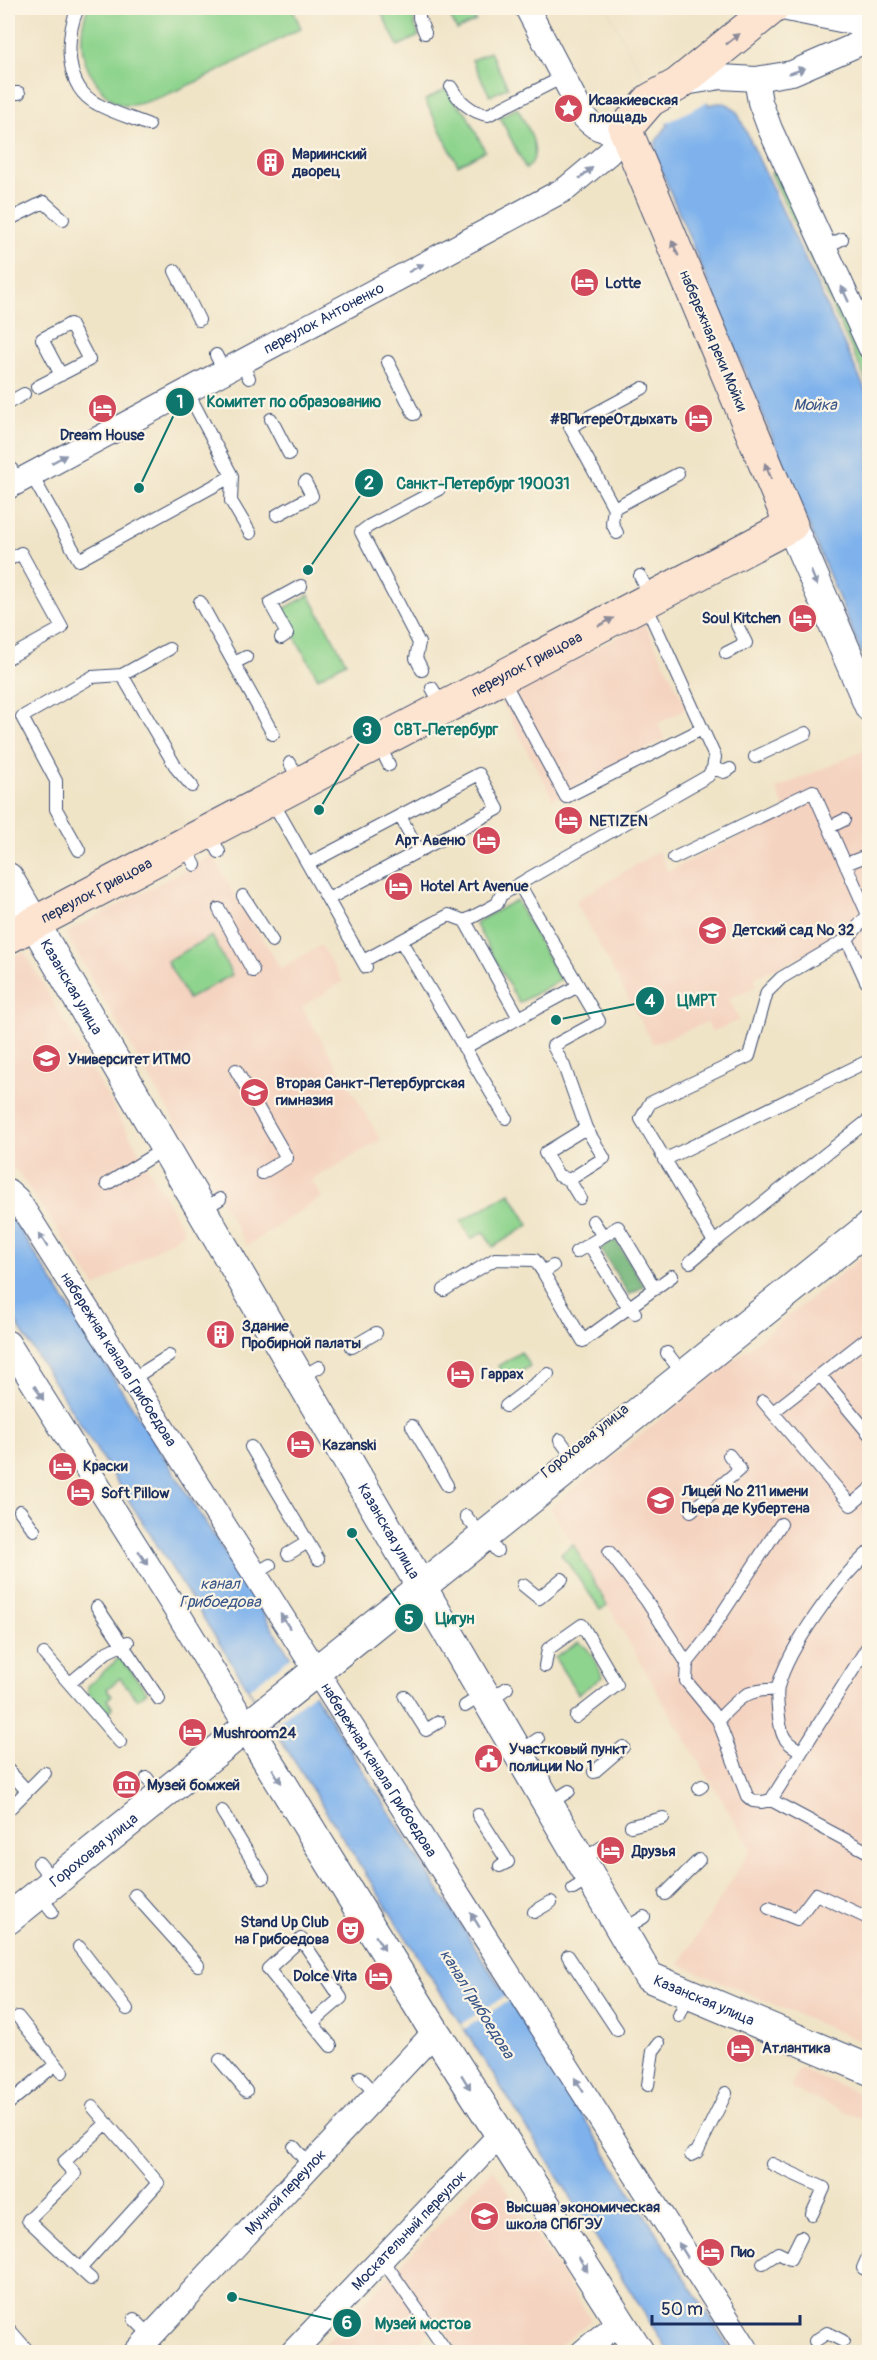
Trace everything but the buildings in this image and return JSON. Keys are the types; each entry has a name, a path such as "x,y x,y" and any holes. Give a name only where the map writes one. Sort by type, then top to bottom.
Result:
{"main road":[{"path":"625,129 772,8"},
{"name":"набережная реки Мойки","path":"625,129 791,525"},
{"name":"переулок Гривцова","path":"21,930 97,883 205,840 271,798 295,773 383,754 438,698 501,677 645,592 712,572 791,525"}],"street":[{"path":"527,8 584,117 594,128 625,129"},
{"path":"782,8 857,18 828,58"},
{"path":"680,83 721,77 756,79 792,73 870,39"},
{"path":"756,79 760,102 766,118 833,243 870,347"},
{"name":"переулок Антоненко","path":"16,477 233,366 360,308 567,188 609,153 625,129"},
{"name":"набережная реки Мойки","path":"791,525 865,707"},
{"name":"Казанская улица","path":"8,878 21,930 165,1148 211,1205 309,1373 418,1582 486,1697 528,1746 558,1798 586,1868 633,1924 649,1977 684,2005 870,2070"},
{"name":"набережная канала Грибоедова","path":"8,1191 17,1199 132,1379 263,1569 309,1670 461,1886 717,2292 748,2352"},
{"name":"Гороховая улица","path":"8,1919 154,1788 252,1716 481,1533 676,1375 870,1212"},
{"name":"Гороховая улица","path":"676,1375 721,1355 870,1226"},
{"path":"8,1343 170,1613 252,1716 435,2032 639,2352"},
{"name":"Гороховая улица","path":"8,1907 99,1854 154,1788 201,1772 252,1716"},
{"name":"Мучной переулок","path":"144,2344 309,2165 368,2086 435,2032"},
{"name":"Москательный переулок","path":"293,2352 500,2134"},
{"path":"583,2352 620,2321"}],"lane":[{"path":"78,8 69,49 70,69 84,93 95,104 149,125"},
{"path":"419,8 419,18 424,33"},
{"path":"451,87 463,102 482,114 488,115 563,76"},
{"path":"8,220 44,201 63,219"},
{"path":"175,271 199,320"},
{"path":"388,362 414,414"},
{"path":"38,387 61,375"},
{"path":"617,533 612,523 614,508 570,427 643,388"},
{"path":"187,391 232,476 231,501 250,533"},
{"path":"8,403 24,394"},
{"path":"271,419 289,454"},
{"path":"614,508 678,474"},
{"path":"16,477 79,560 232,476"},
{"path":"276,515 312,496 305,482"},
{"path":"423,670 416,658 419,643 361,532 439,489"},
{"path":"8,560 21,553 62,628 8,658"},
{"path":"281,638 287,634 270,603 301,586"},
{"path":"465,921 497,904 501,895 519,884 708,776 713,768 715,757 702,729 683,674 645,592"},
{"path":"200,602 240,660 273,734"},
{"path":"726,653 746,644 737,625"},
{"path":"79,850 56,810 56,781 22,717 92,677 122,675 169,649"},
{"path":"122,675 177,769 192,786"},
{"path":"501,677 566,797 702,729"},
{"path":"756,757 806,733"},
{"path":"713,768 724,772 730,769"},
{"path":"308,864 479,774 498,809 328,899"},
{"path":"674,858 813,790 846,864 866,898 868,915 847,939 781,978 767,992 749,1056 650,1103 640,1119 714,1242"},
{"path":"271,798 365,964 449,915 465,921 519,1018"},
{"path":"400,816 418,851"},
{"path":"830,827 844,820"},
{"path":"846,864 861,858"},
{"path":"519,884 598,1021 553,1046 564,1066 586,1128 604,1158 568,1180"},
{"path":"243,896 272,941"},
{"path":"219,909 253,971"},
{"path":"847,939 866,981 870,980"},
{"path":"401,941 506,1118"},
{"path":"464,1048 578,986"},
{"path":"664,1161 870,1060"},
{"path":"236,1070 287,1158 262,1173"},
{"path":"690,1262 850,1139 870,1119"},
{"path":"580,1198 568,1180 558,1174 545,1153 586,1128"},
{"path":"108,1184 165,1148"},
{"path":"593,1221 603,1236"},
{"path":"576,1252 618,1227 655,1288"},
{"path":"589,1245 633,1310"},
{"path":"444,1290 495,1259 535,1260 548,1269 583,1341 633,1310 655,1288 672,1276"},
{"path":"352,1347 375,1332"},
{"path":"773,1412 870,1336"},
{"path":"132,1379 169,1356"},
{"path":"506,1406 531,1394 548,1374"},
{"path":"820,1375 870,1435"},
{"path":"763,1401 851,1504 870,1489"},
{"path":"412,1426 447,1485"},
{"path":"251,1448 318,1559"},
{"path":"691,1511 740,1469 729,1455"},
{"path":"20,1511 33,1530"},
{"path":"781,1524 703,1643 687,1663 686,1681 718,1720 747,1796 753,1801 771,1800 870,1853"},
{"path":"288,1554 308,1542"},
{"path":"609,1551 646,1600 687,1663"},
{"path":"801,1751 784,1737 780,1724 777,1690 789,1658 847,1572 870,1551"},
{"path":"523,1585 539,1598 562,1580"},
{"path":"97,1606 125,1643 159,1700"},
{"path":"545,1666 548,1649 582,1626 617,1685 576,1717"},
{"path":"70,1683 107,1652 125,1643"},
{"path":"771,1800 870,1643"},
{"path":"44,1654 120,1742"},
{"path":"718,1720 738,1699 752,1691 777,1690"},
{"path":"405,1697 426,1730 439,1722"},
{"path":"594,1772 623,1748"},
{"path":"8,1770 27,1791"},
{"path":"8,1810 45,1773"},
{"path":"222,1811 263,1878"},
{"path":"478,1815 508,1862 500,1866"},
{"path":"631,1826 663,1818"},
{"path":"665,1894 699,1860"},
{"path":"769,1908 797,1919 816,1894 870,1919"},
{"path":"135,1895 198,1965"},
{"path":"534,1911 550,1902"},
{"path":"312,2023 341,1998 301,1939 268,1969 312,2023 331,2046"},
{"path":"79,1947 127,2009"},
{"path":"568,1956 589,1998 617,2030"},
{"path":"8,2104 59,2068 18,2017"},
{"path":"648,2085 653,2051 659,2043"},
{"path":"220,2060 246,2091"},
{"path":"691,2155 697,2152 726,2093"},
{"path":"80,2269 158,2183 93,2107"},
{"path":"91,2279 28,2220 75,2174 64,2162 107,2123"},
{"path":"294,2147 309,2165"},
{"path":"772,2164 824,2188 812,2214"},
{"path":"763,2263 778,2253 790,2259 801,2237"},
{"path":"870,2252 863,2268 870,2271"},
{"path":"382,2259 442,2350"},
{"path":"134,2319 144,2344"},
{"path":"8,2328 29,2352"},
{"path":"815,2341 828,2333 843,2340"}],"shaded area":[{"path":"644,623 687,708 658,724 665,739 553,799 500,699"},
{"name":"Детский сад № 32","path":"868,749 869,964 854,975 836,939 754,978 757,986 729,999 739,1020 712,1032 707,1022 653,1044 575,901 658,851 668,871 787,814 776,789"},
{"name":"Вторая Санкт-Петербургская гимназия","path":"213,855 237,899 281,968 321,945 343,982 302,1007 381,1140 312,1180 322,1197 247,1246 65,933"},
{"name":"Университет ИТМО","path":"24,951 185,1232 96,1287 17,1171 8,1168 8,960"},
{"path":"869,1251 869,2045 679,1964 751,1849 550,1508"},
{"path":"799,2068 869,2098 869,2122 790,2088"},
{"name":"Высшая экономическая школа СПбГЭУ","path":"493,2168 591,2320 552,2352 459,2352 439,2322 409,2352 317,2352"}],"green space":[{"path":"88,8 292,8 301,28 183,88 136,104 122,105 105,94 88,70 83,53 82,34"},
{"path":"379,8 413,8 414,23 419,36 398,46"},
{"path":"446,8 469,8 476,21 457,30"},
{"path":"490,52 508,87 490,96 472,60"},
{"path":"446,89 456,104 465,111 485,151 458,165 425,100"},
{"path":"517,108 529,130 534,147 532,163 526,169 500,117"},
{"path":"778,170 869,372 869,387 771,173"},
{"path":"309,595 346,662 318,678 280,611"},
{"path":"516,900 560,980 519,1003 475,923"},
{"path":"212,936 232,975 188,999 167,961"},
{"path":"510,1193 529,1225 493,1247 484,1232 471,1239 461,1221"},
{"path":"615,1239 644,1286 629,1295 600,1248"},
{"path":"521,1352 530,1366 507,1381 498,1366"},
{"path":"573,1544 607,1605 601,1610 561,1554"},
{"path":"579,1642 594,1658 602,1677 578,1694 555,1658"},
{"path":"120,1657 147,1692 137,1699 120,1678 107,1689 112,1695 107,1700 113,1708 109,1712 103,1712 88,1693 88,1686"}],"water":[{"name":"Мойка","path":"608,8 659,8 709,105 725,104 732,107 738,114 869,398 869,671 655,155 656,141 668,125"},
{"name":"канал Грибоедова","path":"8,1214 732,2352 669,2352 8,1310"}],"pier":[{"path":"607,8 661,8 709,101 666,123"},
{"path":"292,1656 315,1692 273,1726 249,1689"},
{"path":"505,1996 508,2001 464,2029 461,2024"}],"place":[{"name":"Исаакиевская площадь","path":"568,109"},
{"name":"Мариинский дворец","path":"271,163"},
{"name":"Lotte","path":"584,283"},
{"name":"Dream House","path":"102,408"},
{"name":"#ВПитереОтдыхать","path":"699,419"},
{"name":"Комитет по образованию","path":"139,488"},
{"name":"Санкт-Петербург 190031","path":"308,570"},
{"name":"Soul Kitchen","path":"802,618"},
{"name":"СВТ-Петербург","path":"319,810"},
{"name":"NETIZEN","path":"568,821"},
{"name":"Арт Авеню","path":"487,840"},
{"name":"Hotel Art Avenue","path":"399,886"},
{"name":"Детский сад № 32","path":"712,930"},
{"name":"ЦМРТ","path":"556,1020"},
{"name":"Университет ИТМО","path":"47,1059"},
{"name":"Вторая Санкт-Петербургская гимназия","path":"255,1092"},
{"name":"Здание Пробирной палаты","path":"221,1335"},
{"name":"Гаррах","path":"460,1374"},
{"name":"Kazanski","path":"301,1445"},
{"name":"Краски","path":"62,1466"},
{"name":"Soft Pillow","path":"80,1493"},
{"name":"Лицей № 211 имени Пьера де Кубертена","path":"661,1500"},
{"name":"Цигун","path":"352,1533"},
{"name":"Mushroom24","path":"192,1733"},
{"name":"Участковый пункт полиции № 1","path":"488,1758"},
{"name":"Музей бомжей","path":"126,1785"},
{"name":"Друзья","path":"611,1851"},
{"name":"Stand Up Club на Грибоедова","path":"350,1931"},
{"name":"Dolce Vita","path":"378,1976"},
{"name":"Атлантика","path":"741,2048"},
{"name":"Высшая экономическая школа СПбГЭУ","path":"485,2216"},
{"name":"Пио","path":"710,2252"},
{"name":"Музей мостов","path":"232,2297"}]}
